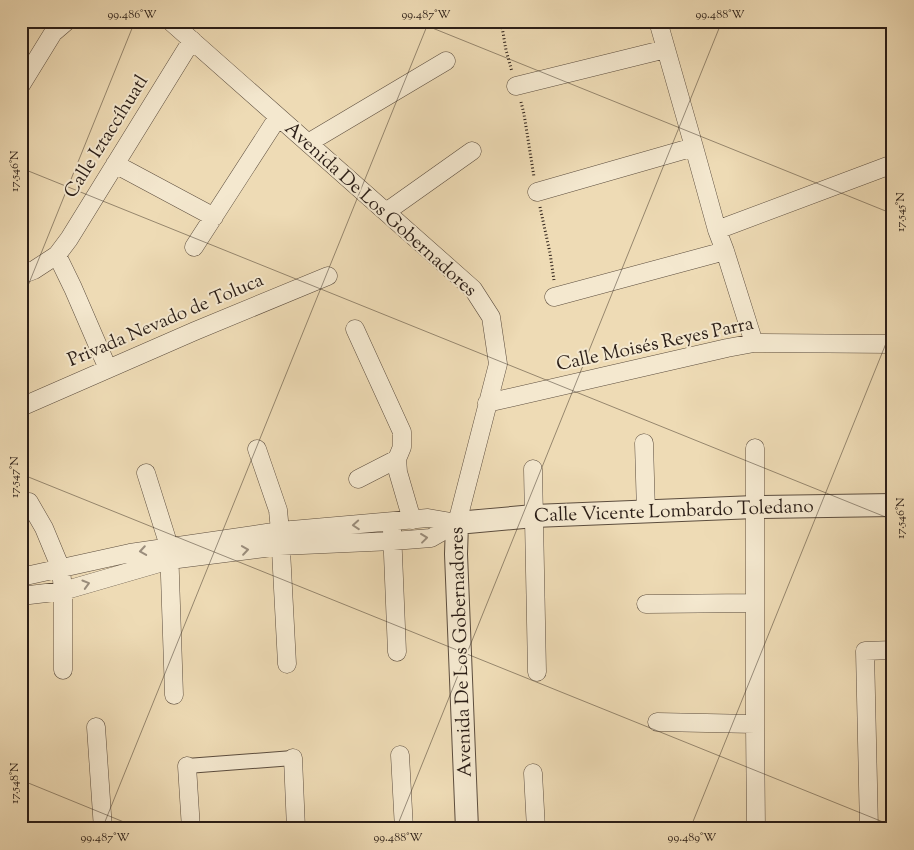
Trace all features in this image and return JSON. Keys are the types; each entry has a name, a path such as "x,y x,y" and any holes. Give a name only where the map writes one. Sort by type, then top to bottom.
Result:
{"street":[{"path":"21,85 53,33 67,21"},
{"path":"658,21 717,230 754,343"},
{"name":"Avenida De Los Gobernadores","path":"178,23 192,40 473,289 491,317 498,364 456,523 467,829"},
{"name":"Calle Iztaccíhuatl","path":"57,255 69,239 192,40"},
{"path":"516,86 666,49"},
{"path":"308,143 446,61"},
{"path":"194,247 278,117"},
{"path":"537,192 694,147"},
{"path":"386,212 472,150"},
{"path":"115,164 214,217"},
{"path":"717,230 893,164"},
{"path":"554,297 725,251"},
{"path":"21,275 34,270 57,255 108,369"},
{"name":"Privada Nevado de Toluca","path":"21,408 195,331 328,276"},
{"path":"355,329 402,432 398,472 412,520"},
{"name":"Calle Moisés Reyes Parra","path":"487,403 754,343 893,344"},
{"path":"644,443 646,512"},
{"path":"754,448 756,829"},
{"path":"257,449 278,510 287,664"},
{"path":"358,479 398,459"},
{"path":"533,469 537,672"},
{"path":"146,473 170,553 174,695"},
{"path":"29,502 44,528 60,569 63,591 63,670"},
{"name":"Calle Vicente Lombardo Toledano","path":"21,577 130,553 170,553 428,518 456,523 534,516 755,507 893,505"},
{"path":"391,522 396,652"},
{"name":"Calle Vicente Lombardo Toledano","path":"280,538 392,541 431,538 456,523"},
{"name":"Calle Vicente Lombardo Toledano","path":"21,596 63,591 170,553"},
{"path":"646,604 754,603"},
{"path":"869,829 865,651 893,650"},
{"path":"656,722 754,724"},
{"path":"96,727 103,829"},
{"path":"400,755 404,829"},
{"path":"191,829 187,766 292,758 296,829"},
{"path":"533,773 536,829"}],"path":[{"path":"501,21 506,50 524,114 537,192 550,253 554,297"}]}
